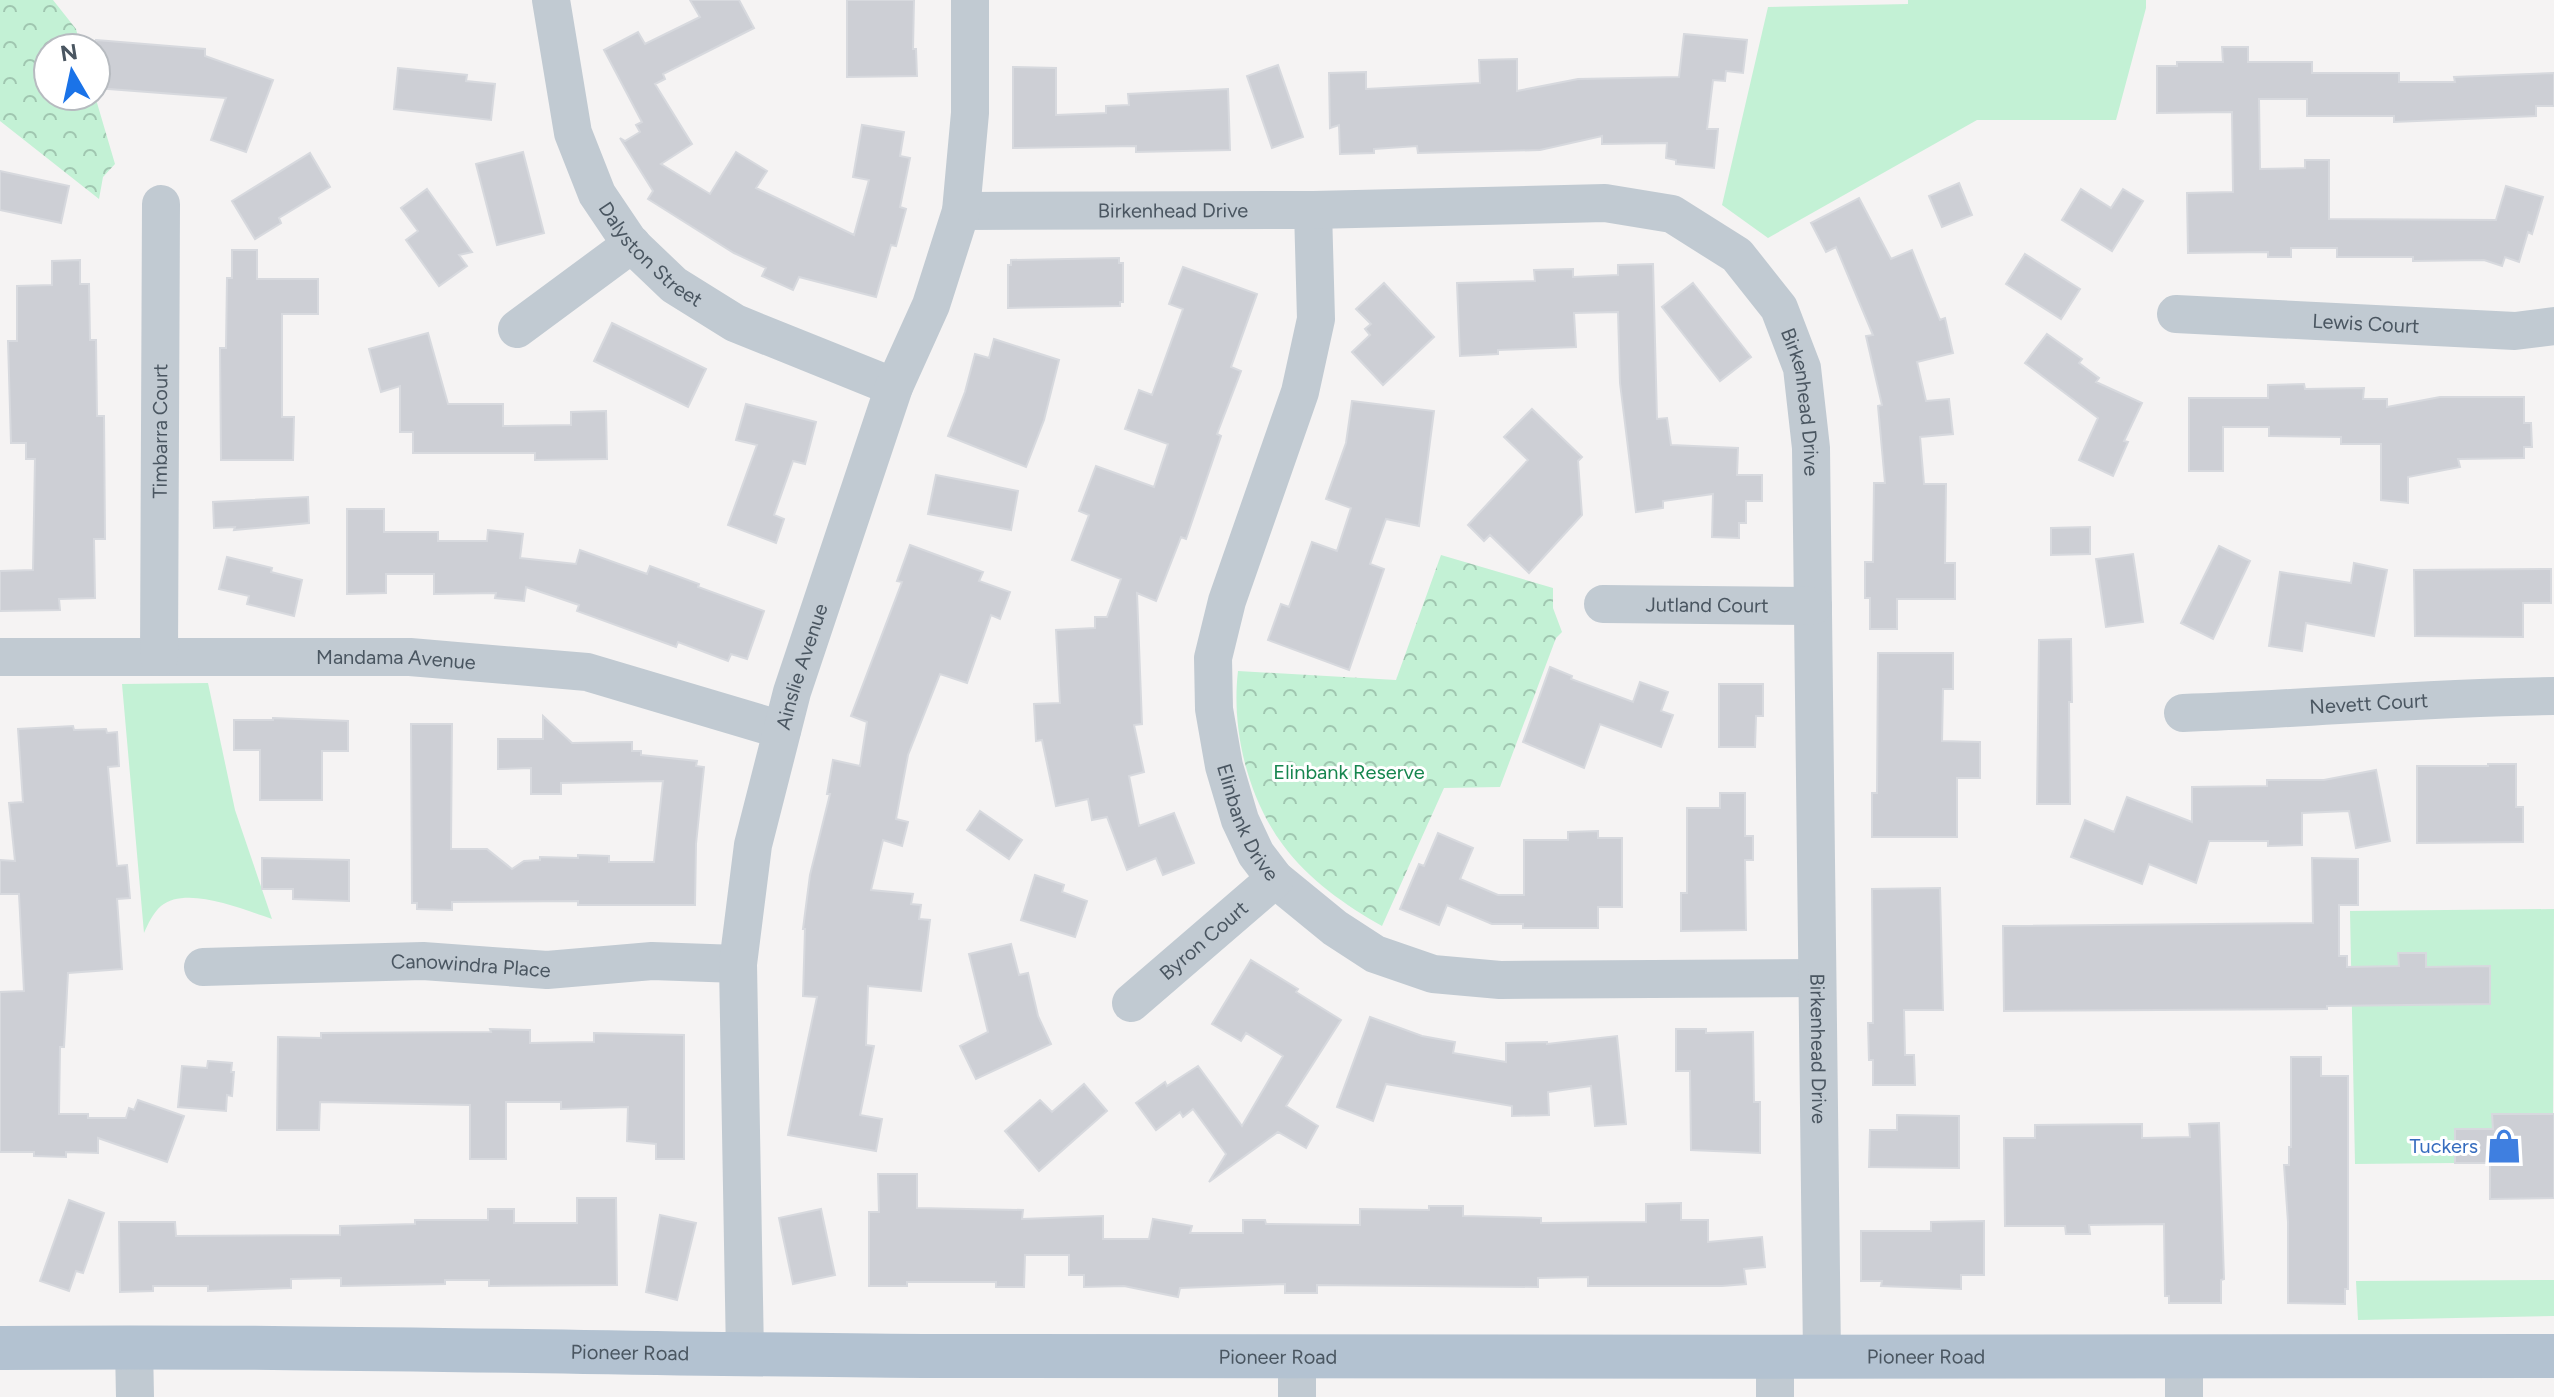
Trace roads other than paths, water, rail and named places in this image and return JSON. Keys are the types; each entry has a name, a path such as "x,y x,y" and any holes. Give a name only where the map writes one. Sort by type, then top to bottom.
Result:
{"main road":[{"name":"Pioneer Road","path":"0,1348 745,1355 1297,1377 1775,1377 1822,1356 2184,1376 2554,1356"}],"street":[{"name":"Dalyston Street","path":"551,0 573,133 597,194 632,244 674,285 735,323 894,387"},
{"name":"Ainslie Avenue","path":"745,1355 738,964 753,845 792,692 894,387 931,305 961,211 970,113 970,0"},
{"name":"Birkenhead Drive","path":"961,211 1313,210 1605,203 1672,214 1737,255 1779,308 1802,368 1811,448 1822,1356"},
{"name":"Timbarra Court","path":"159,657 161,204"},
{"name":"Elinbank Drive","path":"1313,210 1316,319 1300,392 1227,601 1213,658 1214,709 1224,766 1240,820 1256,854 1275,879 1335,928 1375,954 1433,974 1500,980 1816,978"},
{"path":"517,329 632,244"},
{"name":"Lewis Court","path":"2176,314 2515,331 2554,326"},
{"name":"Jutland Court","path":"1603,604 1813,606"},
{"name":"Mandama Avenue","path":"0,657 410,657 587,672 782,730"},
{"name":"Nevett Court","path":"2183,713 2312,708 2454,697 2554,696"},
{"name":"Byron Court","path":"1131,1003 1275,879"},
{"name":"Canowindra Place","path":"203,967 423,961 547,970 652,961 738,964"},
{"path":"134,1347 135,1397"}],"place":[{"name":"Tuckers","path":"2504,1146"}],"park label":[{"name":"Elinbank Reserve","path":"1349,772"}]}
